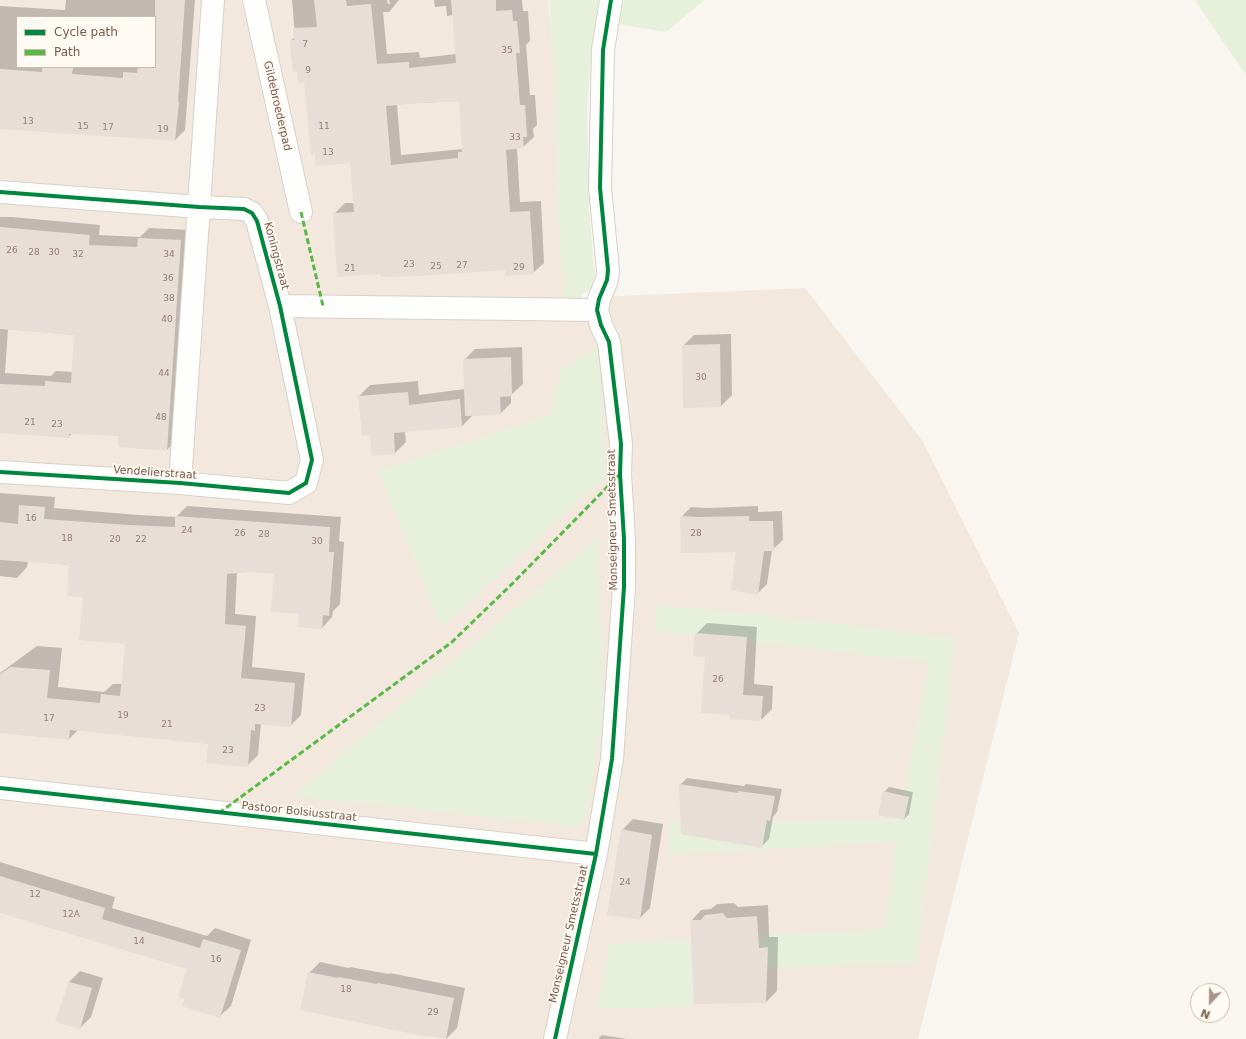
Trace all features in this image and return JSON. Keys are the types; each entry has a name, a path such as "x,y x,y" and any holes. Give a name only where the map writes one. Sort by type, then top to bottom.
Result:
{"street":[{"path":"180,483 213,0"},
{"name":"Gildebroederpad","path":"254,0 301,212"},
{"path":"597,310 599,299 607,280 608,270 600,188 603,50 611,0"},
{"name":"Koningstraat","path":"0,192 244,209 252,213 257,221 280,306 312,460 306,483"},
{"name":"Koningstraat","path":"280,306 597,310"},
{"name":"Monseigneur Smetsstraat","path":"554,1039 596,854 612,759 624,587 624,538 620,474 621,444 609,342 600,325 597,310"},
{"name":"Vendelierstraat","path":"0,472 180,483 289,493 306,483"},
{"name":"Pastoor Bolsiusstraat","path":"0,788 596,854"}],"shaded area":[{"path":"0,0 548,0 577,298 805,288 922,440 1019,633 918,1039 0,1039"}],"green space":[{"path":"549,0 599,0 593,37 587,107 589,206 595,283 576,302 564,302 558,200 557,117"},
{"path":"624,0 704,0 666,32 619,24"},
{"path":"1195,0 1246,0 1246,75"},
{"path":"598,347 607,478 589,491 443,628 378,471 551,414 561,368"},
{"path":"598,538 604,712 586,821 572,826 293,796"},
{"path":"655,605 761,615 956,638 916,963 692,971 693,1006 597,1009 610,944 884,929 897,842 666,855 671,823 899,819 929,662 655,631"}],"building":[{"path":"155,0 185,0 179,102 175,141 0,129 0,69 42,72 42,68 73,68 72,74 123,78 123,72 137,73 138,68 156,68"},
{"path":"314,0 346,0 347,6 371,4 377,64 409,62 409,68 456,63 451,0 496,0 496,11 512,10 513,21 517,21 520,53 516,53 520,105 525,105 527,137 523,137 524,148 506,150 510,212 530,211 534,274 505,276 505,270 421,276 381,277 380,274 337,277 333,213 354,212 350,163 316,166 315,154 311,155 304,82 298,83 297,71 293,72 291,56 290,40 294,40 293,28 317,27","holes":["432,102 459,102 462,152 458,152 458,158 391,165 386,106"]},
{"path":"0,227 90,235 89,245 137,247 138,238 181,240 167,451 118,447 118,436 69,434 69,438 0,433 0,384 45,386 45,381 71,383 74,335 0,329"},
{"path":"720,344 721,407 683,408 682,345"},
{"path":"511,357 512,396 500,397 501,415 465,416 463,359"},
{"path":"408,392 409,405 460,399 462,427 394,433 395,454 372,456 370,435 362,436 358,396"},
{"path":"19,505 45,507 44,519 128,525 175,527 175,516 330,527 329,552 334,552 329,616 323,615 322,629 298,627 299,614 271,612 274,574 249,572 227,574 225,624 246,626 241,678 295,683 291,727 255,724 255,731 251,730 248,767 206,763 208,744 70,730 69,740 0,733 0,674 11,667 50,670 47,698 100,703 101,694 120,696 125,644 79,640 83,597 67,596 69,565 0,560 0,522 18,524"},
{"path":"680,516 749,516 749,521 773,521 774,551 764,551 758,595 731,590 736,552 681,553"},
{"path":"695,633 747,637 743,695 763,696 761,721 729,719 730,715 701,713 705,657 693,656"},
{"path":"679,784 738,793 738,791 775,796 770,821 767,820 762,848 681,834"},
{"path":"883,791 909,797 904,820 878,815"},
{"path":"621,829 652,835 640,920 607,915"},
{"path":"0,876 105,908 102,919 200,948 203,939 241,950 220,1018 182,1006 185,999 178,997 187,969 0,913"},
{"path":"723,913 727,918 757,916 759,948 768,947 766,1003 694,1004 690,920 701,920 705,915"},
{"path":"308,972 338,978 378,983 454,998 446,1039 418,1035 300,1010"},
{"path":"69,982 92,988 80,1029 55,1022"}],"marked path":[{"path":"301,212 323,306"},
{"path":"219,813 452,642 513,583 620,474"}],"cycle path":[{"path":"555,1039 596,854 612,759 624,587 624,539 620,474 621,444 609,342 601,325 597,310 599,299 607,280 608,270 600,188 603,50 611,0"},
{"path":"0,192 244,209 252,213 257,221 280,306 312,460 306,483 289,493 180,483 0,472"},
{"path":"0,788 596,854"}]}
